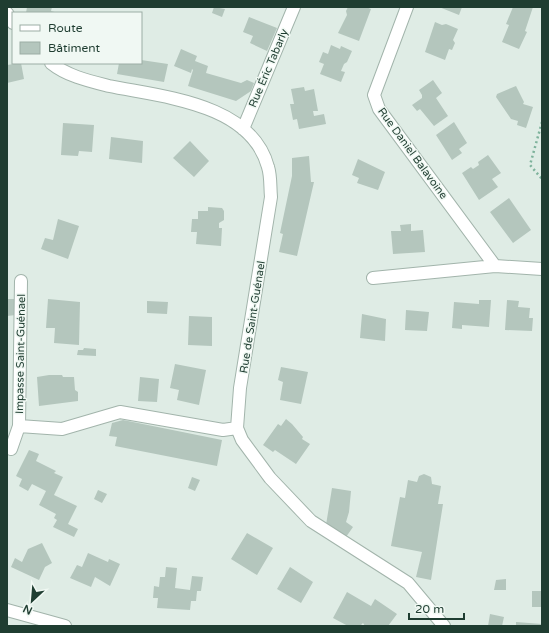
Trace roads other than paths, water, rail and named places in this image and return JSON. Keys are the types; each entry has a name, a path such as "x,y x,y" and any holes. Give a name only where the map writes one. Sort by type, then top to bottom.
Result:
{"street":[{"name":"Rue Éric Tabarly","path":"243,129 294,7"},
{"name":"Rue Daniel Balavoine","path":"407,7 374,95 379,109 495,266"},
{"name":"Rue de Saint-Guénael","path":"53,64 70,74 91,82 181,100 224,115 243,129 254,140 268,167 271,197 240,388 237,428"},
{"path":"373,278 495,266 542,269"},
{"name":"Impasse Saint-Guénael","path":"11,449 19,426 22,281"},
{"name":"Impasse Saint-Guénael","path":"19,426 62,429 120,412 223,430 237,428"},
{"path":"237,428 242,440 270,478 311,522 408,583 444,626"},
{"path":"7,610 65,626"}]}
